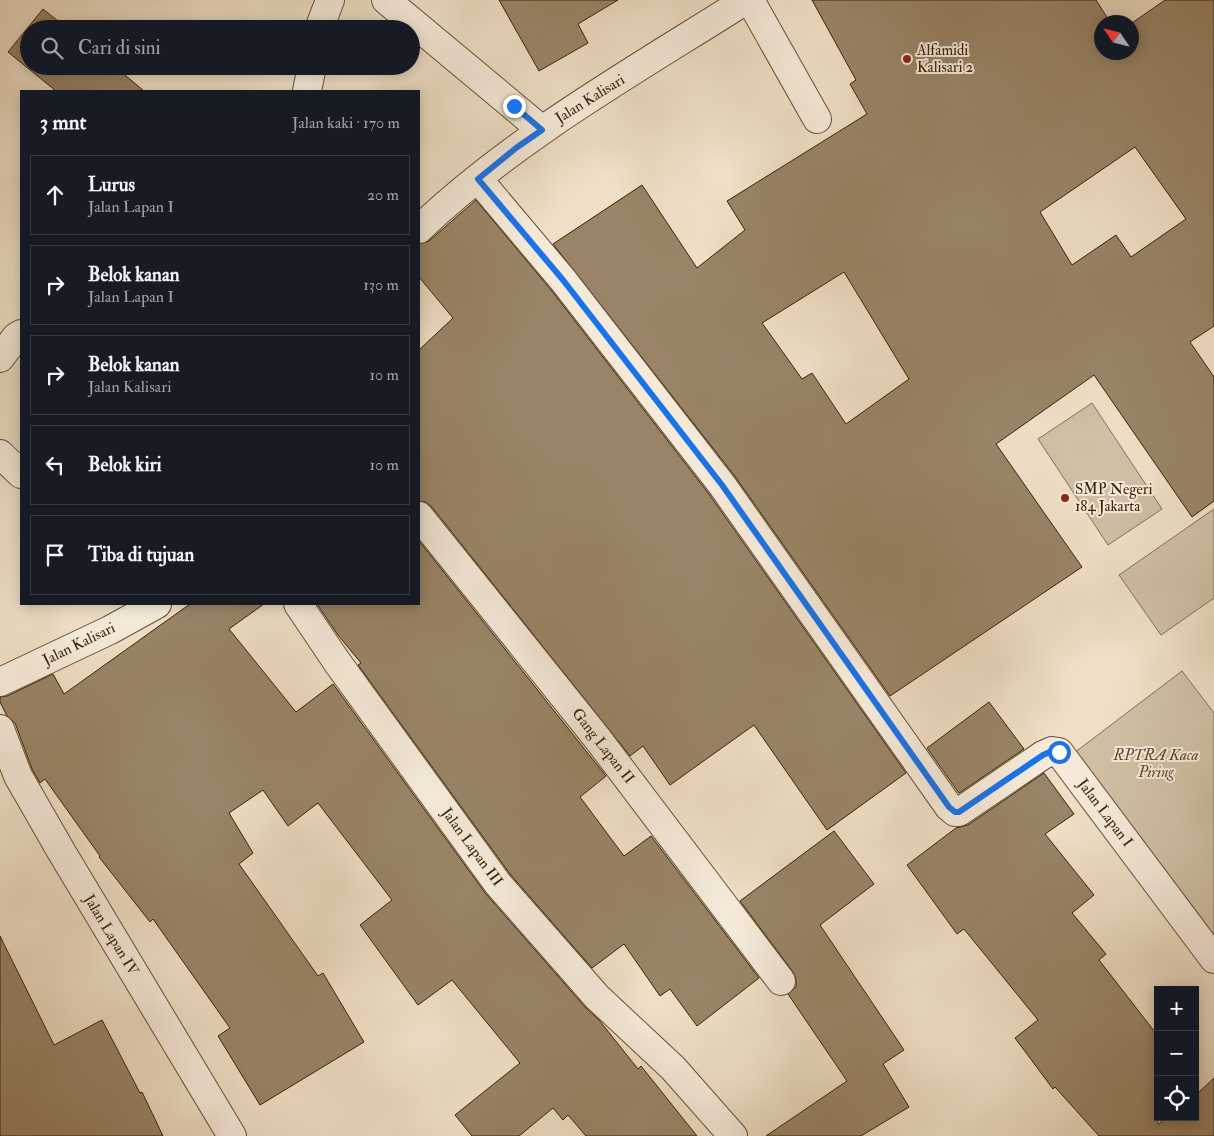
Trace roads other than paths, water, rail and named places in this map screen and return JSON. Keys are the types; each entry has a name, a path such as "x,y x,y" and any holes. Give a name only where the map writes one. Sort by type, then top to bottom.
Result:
{"street":[{"path":"322,20 330,0"},
{"path":"386,0 410,20"},
{"path":"748,0 817,119"},
{"name":"Jalan Kalisari","path":"420,228 439,209 516,148 748,0"},
{"path":"420,28 542,130"},
{"path":"307,90 310,75"},
{"name":"Jalan Lapan I","path":"478,179 563,280 722,485 949,807 955,812 959,812 1043,755 1052,751 1059,752 1214,959"},
{"path":"0,358 20,335"},
{"path":"0,454 20,473"},
{"name":"Gang Lapan II","path":"420,517 597,738 781,981"},
{"name":"Jalan Kalisari","path":"0,682 110,630 155,605"},
{"name":"Jalan Lapan III","path":"299,605 343,670 498,884 597,997 673,1068 733,1136"},
{"name":"Jalan Lapan IV","path":"0,729 18,776 56,843 232,1136"}],"place":[{"name":"Alfamidi Kalisari 2","path":"907,59"},
{"name":"SMP Negeri 184 Jakarta","path":"1065,498"}],"park label":[{"name":"RPTRA Kaca Piring","path":"1156,764"}]}
